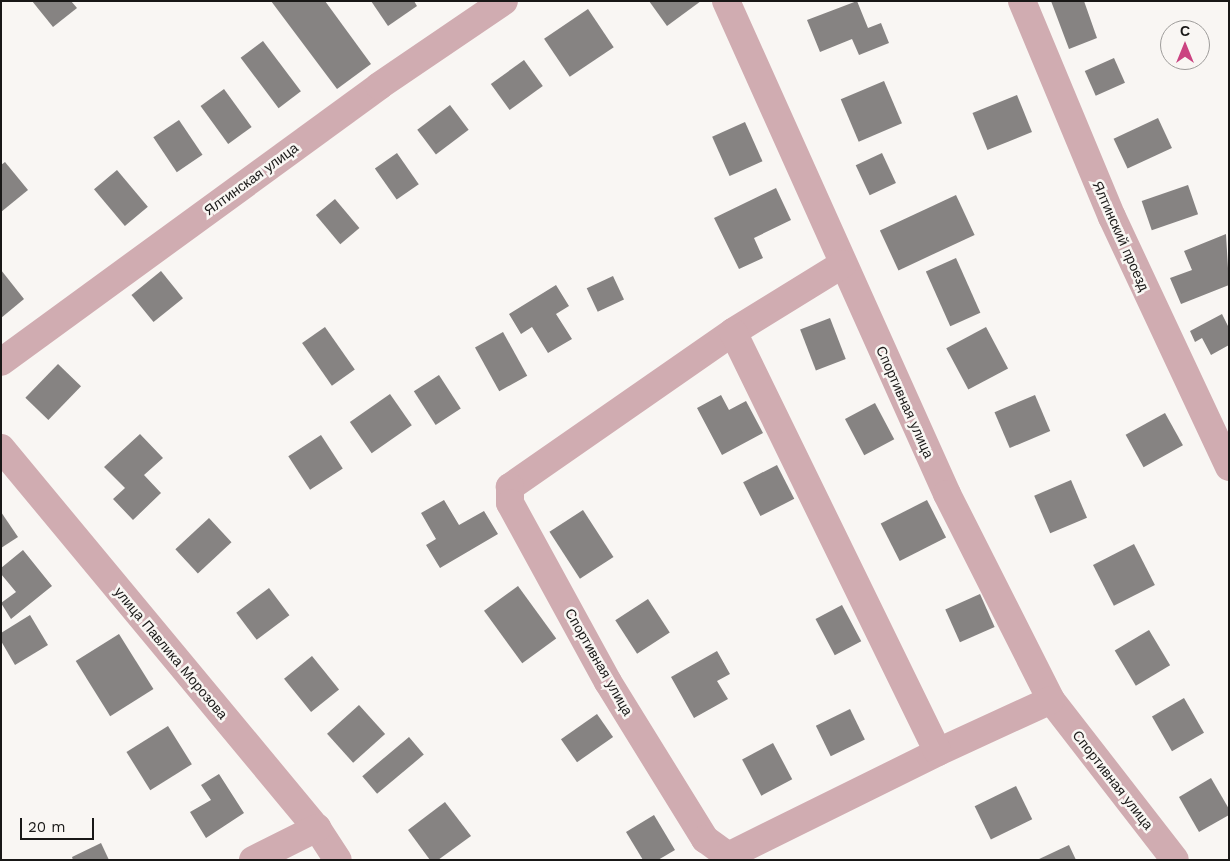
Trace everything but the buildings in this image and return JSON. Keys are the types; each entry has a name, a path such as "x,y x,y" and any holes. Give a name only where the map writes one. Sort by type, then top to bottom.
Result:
{"street":[{"name":"Ялтинская улица","path":"1,362 379,86 504,1"},
{"name":"Спортивная улица","path":"726,1 946,494 1051,700 1175,860"},
{"name":"Ялтинский проезд","path":"1022,1 1112,217 1229,467"},
{"name":"Спортивная улица","path":"843,264 733,332 510,487 510,503 608,682 705,839 728,856 938,752 1051,700"},
{"path":"733,332 938,752"},
{"name":"улица Павлика Морозова","path":"1,448 317,828 338,860"},
{"path":"254,860 317,828"}]}
